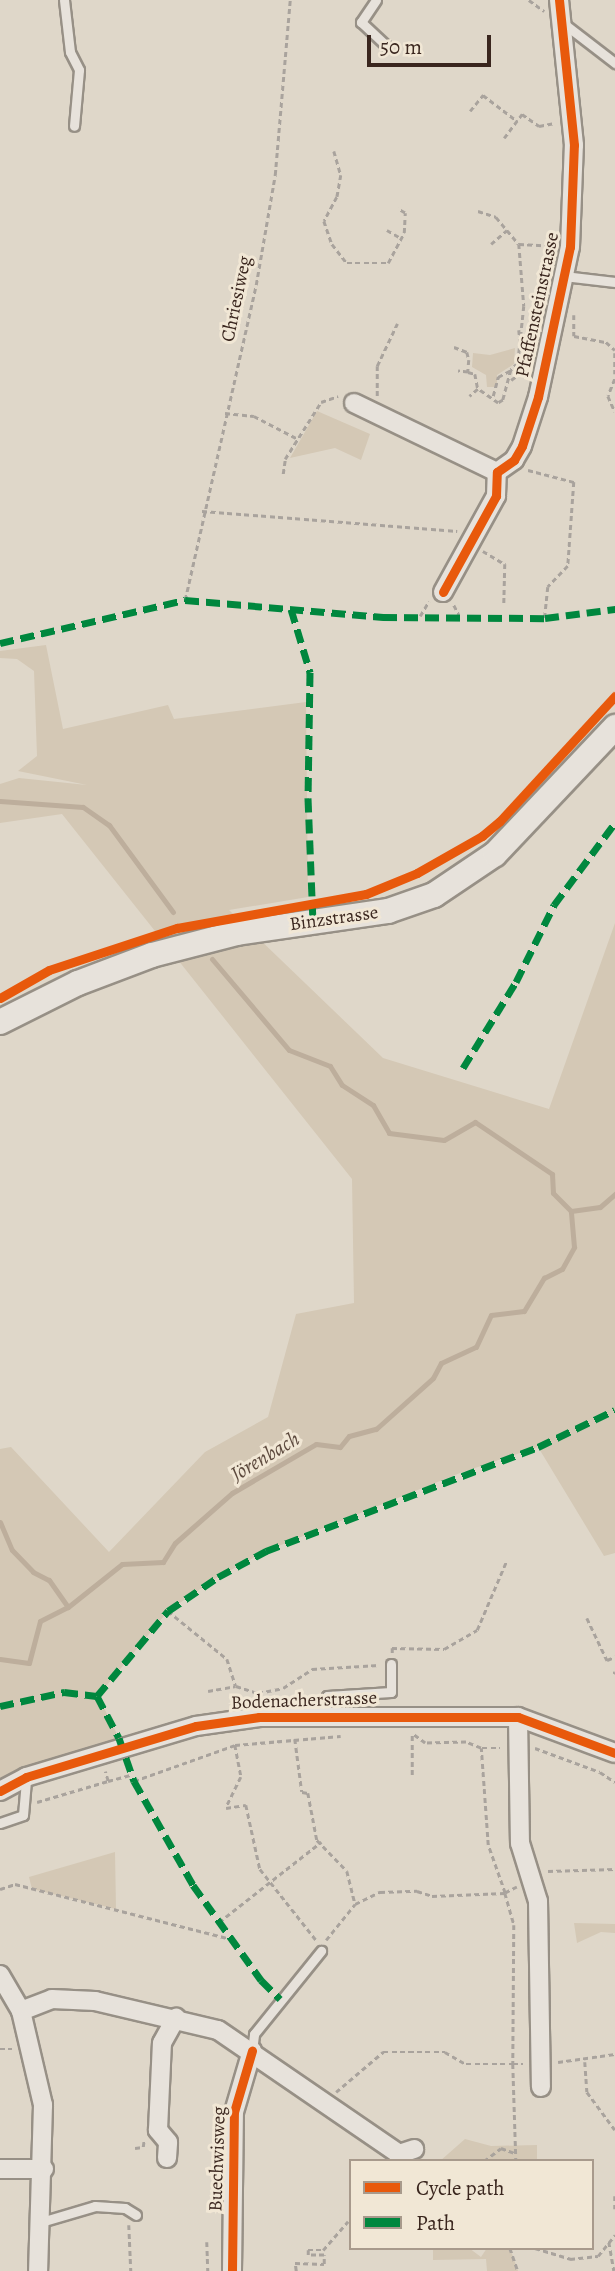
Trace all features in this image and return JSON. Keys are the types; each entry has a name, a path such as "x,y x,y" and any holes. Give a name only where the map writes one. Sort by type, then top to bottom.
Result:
{"main road":[{"name":"Binzstrasse","path":"0,1021 78,983 152,955 237,933 388,912 434,895 495,854 615,727"}],"street":[{"name":"Pfaffensteinstrasse","path":"514,460 538,397 570,247 575,188 559,0"},
{"path":"346,399 497,472"},
{"path":"497,472 514,460"},
{"path":"436,596 496,496 497,472"},
{"name":"Bodenacherstrasse","path":"0,1791 26,1777 196,1726 260,1717 518,1717 615,1753"},
{"path":"518,1717 520,1843 538,1901 541,2087"},
{"path":"0,1975 21,2011 43,2105 44,2169 38,2271"},
{"path":"21,2011 63,1999 95,2001 218,2030 399,2154 414,2149"},
{"path":"167,2158 168,2142 158,2130 162,2043 176,2018"},
{"name":"Buechwisweg","path":"232,2271 234,2112 252,2051"},
{"path":"0,2169 44,2169"}],"lane":[{"path":"64,0 70,52 79,70 74,126"},
{"path":"376,0 361,22 386,45"},
{"path":"561,23 615,63"},
{"path":"562,284 615,282"},
{"path":"326,1716 327,1696 391,1692 391,1664"},
{"path":"0,1823 23,1815 26,1777"},
{"path":"252,2051 254,2035 280,1999 321,1951"},
{"path":"40,2222 107,2207 136,2215"}],"path":[{"path":"470,111 484,95 517,121"},
{"path":"503,138 522,114 539,126 571,121"},
{"path":"334,151 341,175 337,197 324,221 332,244 347,263 388,262 401,238 405,213 398,209"},
{"path":"478,212 496,218 519,244 524,306 518,363 498,377 498,390 492,397"},
{"path":"387,230 401,238"},
{"path":"491,244 507,230"},
{"path":"519,244 570,247"},
{"path":"562,284 574,307 574,336 606,342 615,351 615,377 608,396 615,412"},
{"path":"375,413 377,366 397,324"},
{"path":"519,330 520,340"},
{"path":"454,347 468,356 467,372"},
{"path":"458,371 475,374 478,389 498,403 503,400 511,370"},
{"path":"470,396 478,389"},
{"path":"283,474 285,459 321,402 346,399"},
{"path":"225,413 254,415 298,439"},
{"path":"514,460 535,475 574,482 568,566 548,587 545,618"},
{"path":"202,511 444,530"},
{"path":"470,543 505,564 504,605"},
{"path":"420,616 436,596"},
{"path":"208,1691 236,1686 258,1693 283,1688 312,1669 391,1664 392,1648 443,1649 477,1630 506,1562"},
{"path":"168,1611 227,1659 236,1686"},
{"path":"587,1618 607,1660 615,1657"},
{"path":"412,1716 412,1775"},
{"path":"400,1735 412,1734 425,1743 466,1742 481,1748 538,1748 615,1782"},
{"path":"134,1781 236,1745 348,1736"},
{"path":"295,1739 302,1792 308,1793 321,1842 347,1871 355,1904"},
{"path":"236,1745 241,1777 226,1808 246,1805 260,1869 322,1948 355,1904 380,1892 417,1891 432,1896 505,1893 549,1870 615,1869"},
{"path":"481,1748 488,1845 514,1925 516,2159"},
{"path":"100,1754 108,1781"},
{"path":"24,1806 131,1774"},
{"path":"219,1922 321,1842"},
{"path":"0,1889 15,1884 231,1939"},
{"path":"326,2087 336,2092 383,2052 445,2052 466,2064 513,2064"},
{"path":"541,2063 585,2062 596,2054 615,2054"},
{"path":"585,2062 587,2092 615,2130"},
{"path":"487,2159 502,2148 515,2152"},
{"path":"615,2196 615,2209"},
{"path":"107,2207 129,2225 131,2271"},
{"path":"296,2271 295,2263 324,2264 324,2255 308,2255 308,2250 323,2250 348,2221"},
{"path":"541,2250 570,2259 598,2256 615,2235"},
{"path":"207,2242 208,2271"},
{"path":"609,2242 614,2271"},
{"path":"511,2250 518,2271"}],"shaded area":[{"path":"515,348 514,364 497,375 497,387 487,387 486,375 472,367 473,353 490,355"},
{"path":"317,411 370,434 361,460 335,448 290,458"},
{"path":"46,645 63,729 168,705 174,719 306,702 308,897 229,910 383,1058 549,1109 615,923 615,1553 604,1556 538,1447 460,1473 266,1551 218,1577 168,1611 98,1696 124,1748 0,1787 0,1449 11,1447 109,1552 205,1452 268,1417 296,1314 354,1303 352,1179 62,814 0,823 0,784 19,778 87,785 18,771 37,756 34,671 17,659 0,658 0,651"},
{"path":"115,1852 116,1909 32,1889 29,1877"},
{"path":"574,1923 615,1924 615,1933 601,1932 577,1943"},
{"path":"465,2139 491,2146 537,2145 537,2159 442,2159"},
{"path":"433,2250 472,2250 481,2257 486,2250 511,2250 518,2271 487,2271 486,2259 433,2260"}],"waterway":[{"path":"0,801 83,807 109,825 173,912"},
{"path":"212,959 289,1050 330,1066 342,1085 373,1105 389,1133 444,1140 475,1122 552,1174 553,1193 571,1211"},
{"name":"Jörenbach","path":"0,1659 29,1663 40,1621 68,1607 122,1564 163,1562 175,1543 232,1493 316,1444 340,1447 349,1436 376,1429 433,1378 441,1363 476,1347 491,1315 524,1311 544,1278 562,1269 574,1247 571,1211 600,1207 615,1194"},
{"path":"0,1522 12,1550 33,1572 49,1580 68,1607"}],"marked path":[{"path":"0,643 185,600 383,617 545,618 615,609"},
{"path":"291,609 310,672 308,798 313,923"},
{"path":"463,1068 516,982 554,905 615,823"},
{"path":"97,1696 168,1611 218,1577 266,1551 538,1447 615,1410"},
{"path":"0,1706 64,1692 97,1696"},
{"path":"97,1696 119,1738 134,1781 193,1885 261,1980 280,1999"}],"cycle path":[{"path":"443,592 496,496 497,472 514,460 522,446 538,397 570,247 574,145 559,0"},
{"path":"0,998 49,970 177,928 366,894 417,873 482,836 500,821 615,696"},
{"path":"0,1791 26,1777 196,1726 259,1717 518,1717 615,1753"},
{"path":"232,2271 234,2112 252,2051"}]}
